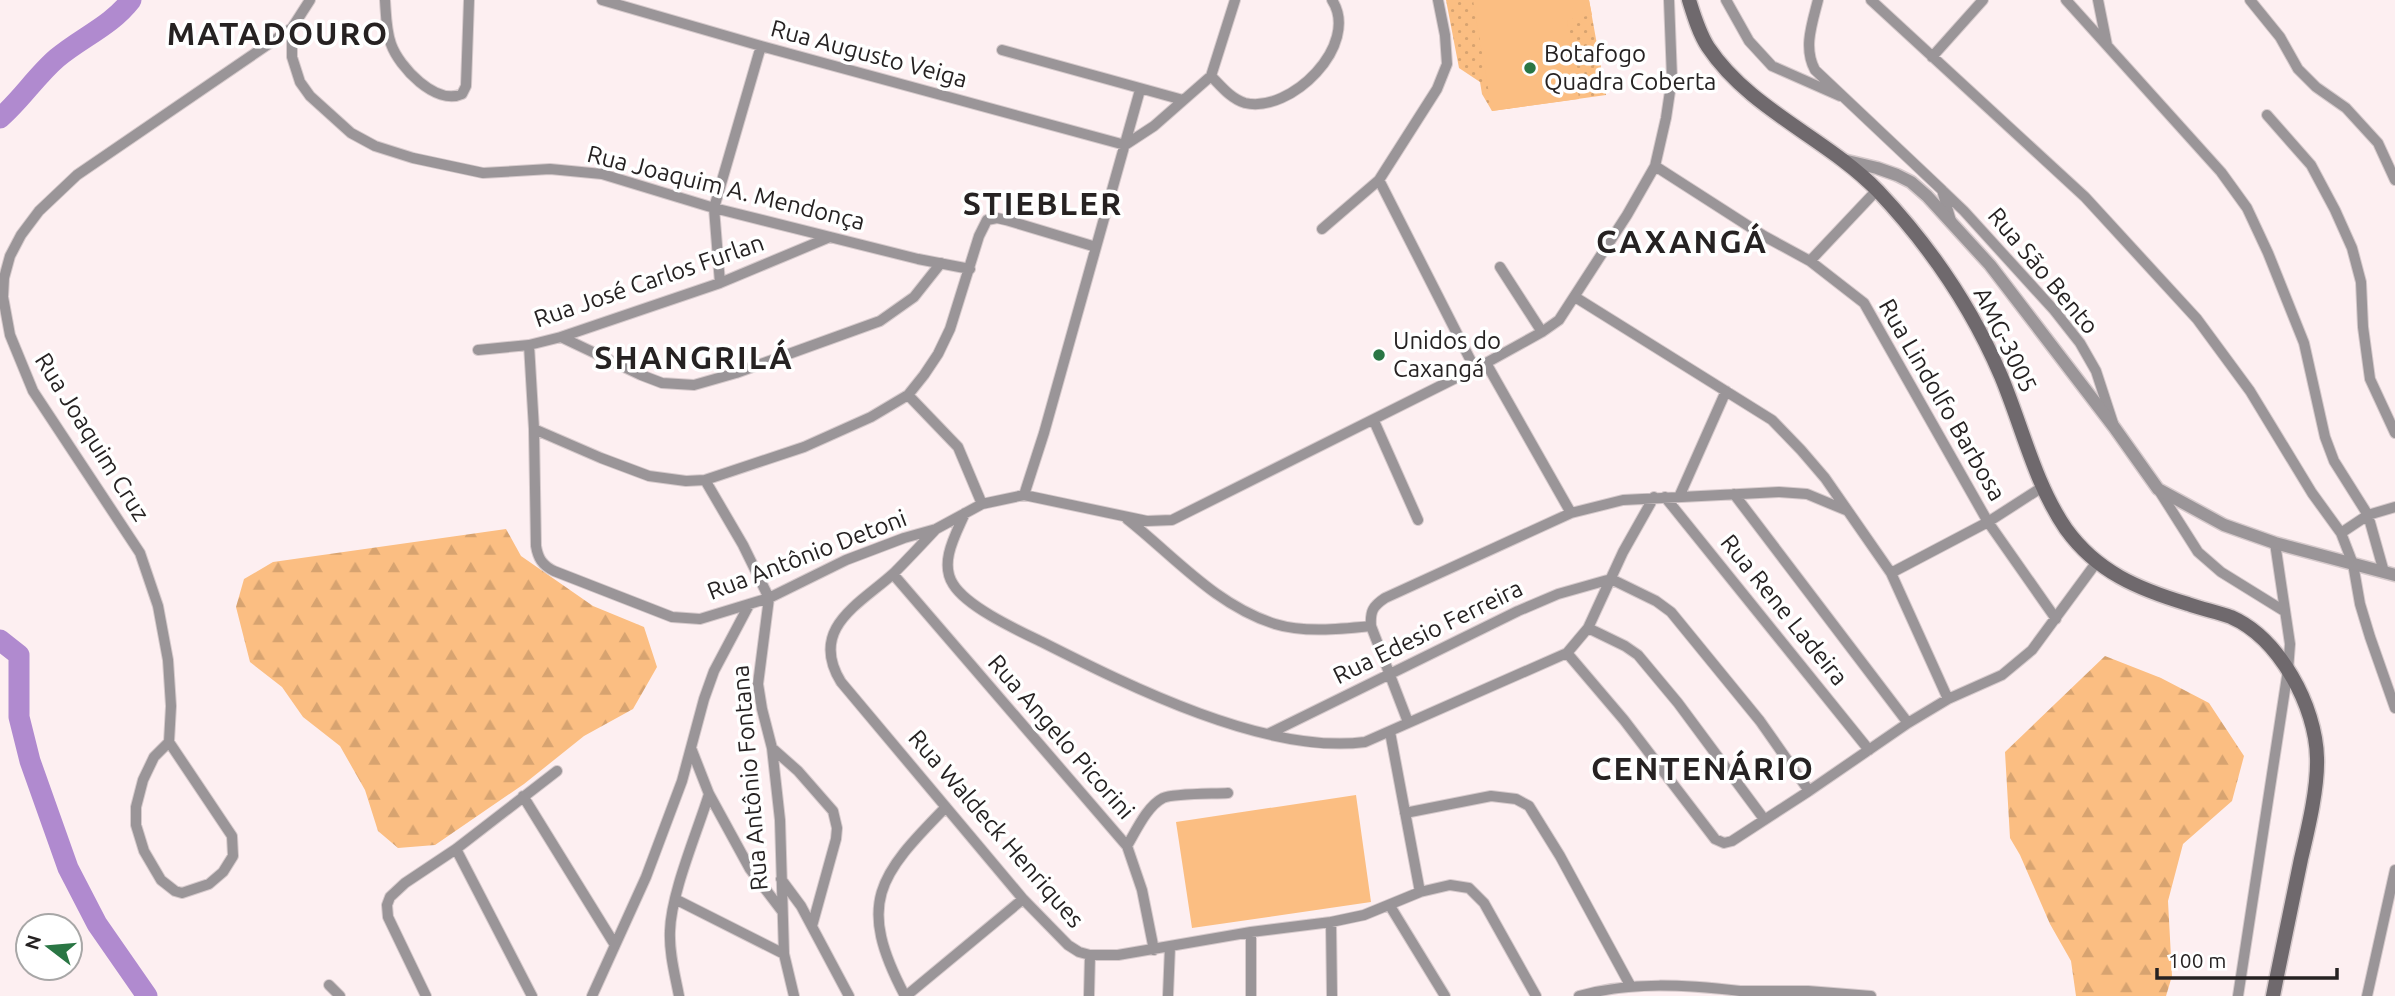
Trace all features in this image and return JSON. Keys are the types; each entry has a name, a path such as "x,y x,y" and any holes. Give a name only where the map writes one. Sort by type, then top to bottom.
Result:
{"main road":[{"name":"AMG-3005","path":"1689,0 1697,25 1708,46 1730,74 1764,103 1843,160 1877,190 1930,252 1984,339 2044,486 2064,525 2082,550 2096,563 2126,581 2155,594 2232,618 2261,637 2288,670 2309,713 2317,759 2308,827 2273,996"}],"street":[{"name":"Rua Joaquim Cruz","path":"169,742 171,706 168,660 158,606 140,553 33,391 10,335 3,297 4,278 10,256 21,235 40,211 77,175 292,27 310,0"},
{"path":"385,0 388,32 400,61 437,94 458,97 465,90 467,80 469,0"},
{"name":"Rua Augusto Veiga","path":"602,0 1125,145"},
{"path":"1125,145 1154,126 1211,76 1235,0"},
{"path":"1211,76 1231,95 1242,102 1253,104 1266,103 1301,86 1325,64 1332,51 1338,26 1332,0"},
{"path":"1322,229 1379,180 1430,103 1447,64 1447,46 1438,0"},
{"path":"936,529 982,504 1024,495 1147,521 1172,520 1374,421 1486,363 1559,320 1655,166 1672,78 1669,0"},
{"path":"1726,0 1749,41 1772,66 1844,98"},
{"name":"Rua São Bento","path":"1818,0 1811,26 1808,58 1815,70 1964,211 2045,300 2080,343 2096,371 2114,427"},
{"path":"1871,0 2085,197 2197,318 2250,391 2312,493 2341,533 2353,564 2360,604 2395,708"},
{"path":"1932,57 1983,0"},
{"path":"2066,0 2221,172 2247,208 2304,344 2334,461 2368,515 2389,574"},
{"path":"2098,0 2108,46"},
{"path":"2250,0 2280,37 2298,69 2316,87 2346,108 2378,143 2395,180"},
{"name":"Rua Joaquim A. Mendonça","path":"292,27 292,57 300,82 333,118 351,133 375,146 425,161 483,173 559,169 602,174 714,208 970,269"},
{"path":"720,283 714,208 761,46"},
{"path":"1002,50 1182,100"},
{"path":"1024,495 1044,433 1140,90"},
{"path":"2267,115 2311,165 2352,248 2361,282 2363,327 2370,379 2395,433"},
{"path":"1843,160 1877,167 1911,182 1951,222 1990,265 2114,427 2198,552 2221,572 2284,611"},
{"name":"Rua Lindolfo Barbosa","path":"1655,166 1764,236 1810,261 1864,303 1988,522 2056,619"},
{"path":"1379,180 1474,367"},
{"path":"1810,261 1877,190"},
{"name":"Rua São Bento","path":"1942,190 1951,222"},
{"path":"529,345 534,429 649,476 686,481 705,480 804,447 871,417 908,395 938,354 950,329 984,225 991,219 1006,220 1096,247"},
{"name":"Rua José Carlos Furlan","path":"478,350 529,345 561,337 720,283 830,237"},
{"path":"561,337 662,383 694,385 736,373 880,321 914,297 941,263"},
{"path":"1500,267 1542,332"},
{"path":"1575,297 1772,420 1825,478 1891,573 1948,699"},
{"path":"1486,363 1571,513"},
{"path":"1679,497 1726,391"},
{"path":"908,395 958,447 982,504"},
{"path":"1374,421 1418,520"},
{"name":"Rua Antônio Detoni","path":"534,429 536,545 539,558 546,567 554,571 673,617 700,619 749,605 846,560 936,529"},
{"path":"705,480 743,545 769,598"},
{"path":"1891,573 1988,522 2044,486"},
{"path":"2158,489 2224,525 2275,543 2389,574"},
{"path":"1408,722 1371,626 1370,617 1374,606 1385,598 1571,513 1623,500 1779,492 1807,494 1848,512"},
{"path":"1734,494 1908,723"},
{"path":"965,513 947,562 953,584 965,597 989,614 1117,680 1197,712 1268,734 1344,745 1365,742 1390,732 1567,653 1588,628 1623,552 1660,497"},
{"name":"Rua Rene Ladeira","path":"1660,497 1869,750"},
{"path":"2341,533 2368,515 2395,507"},
{"path":"1124,516 1199,582 1254,616 1277,625 1306,628 1371,626"},
{"name":"Rua Waldeck Henriques","path":"936,529 893,574 841,619 834,632 830,659 834,672 1023,899 1068,945 1090,955 1154,950 1364,915 1419,892 1450,885 1476,892 1536,996"},
{"path":"2238,996 2288,670 2290,645 2275,543"},
{"path":"1567,653 1624,720 1715,839 1727,843 1810,792 1908,723 1948,699 2002,675 2032,650 2096,563"},
{"name":"Rua Angelo Picorini","path":"893,574 1127,846 1142,890 1154,950"},
{"path":"1611,579 1656,601 1671,612 1760,721 1810,792"},
{"name":"Rua Edesio Ferreira","path":"1268,734 1474,632 1558,594 1611,579"},
{"name":"Rua Antônio Fontana","path":"769,598 758,684 772,748 780,820 785,954 794,996"},
{"path":"592,996 646,877 682,781 714,671 749,605"},
{"path":"1588,628 1638,655 1678,703 1764,819"},
{"path":"1390,732 1419,892"},
{"path":"169,742 224,821 232,836 233,847 231,861 223,872 209,884 182,893 161,880 144,850 136,825 136,807 143,780 155,757 169,742"},
{"path":"691,747 709,794 750,869 782,912"},
{"path":"772,748 798,771 833,811 836,819 835,839 812,926"},
{"path":"426,996 386,912 390,897 405,883 456,849 557,771"},
{"path":"1127,846 1155,804 1164,798 1228,793"},
{"path":"679,996 672,961 670,929 675,899 709,794"},
{"path":"523,796 615,945"},
{"path":"1405,813 1491,796 1516,799 1529,806 1560,856 1630,985"},
{"path":"946,807 890,870 880,894 878,921 884,953 905,996 1023,899"},
{"path":"456,849 532,996"},
{"path":"2367,996 2395,870"},
{"path":"781,879 801,906 849,996"},
{"path":"675,899 785,954"},
{"path":"1390,906 1445,996"},
{"path":"1331,922 1332,996"},
{"path":"1251,932 1251,996"},
{"path":"1168,996 1170,947"},
{"path":"1089,996 1090,955"},
{"path":"329,985 340,996"},
{"path":"1579,996 1630,985 1742,994 1808,991 1871,996"}],"green space":[{"path":"1446,0 1589,0 1606,95 1492,111 1482,94 1480,82 1459,68"},
{"name":"Botafogo Quadra Coberta","path":"1473,0 1589,0 1592,15 1567,20 1579,99 1492,111"},
{"path":"506,529 521,556 593,606 644,627 657,667 633,709 584,736 524,784 435,845 398,848 378,831 365,790 340,746 303,717 282,687 250,662 236,607 244,579 273,562"},
{"path":"2105,656 2161,678 2209,703 2244,756 2232,801 2183,844 2168,901 2172,976 2166,996 2076,996 2071,961 2050,924 2010,838 2005,752"},
{"path":"1356,795 1371,902 1192,928 1176,822"}],"waterway":[{"path":"0,118 57,58 105,24 131,0"},
{"path":"0,640 19,655 19,717 30,761 68,868 97,924 147,996"}],"place":[{"name":"Botafogo Quadra Coberta","path":"1530,68"},
{"name":"Unidos do Caxangá","path":"1379,355"}],"district":[{"name":"MATADOURO","path":"278,34"},
{"name":"STIEBLER","path":"1043,204"},
{"name":"CAXANGÁ","path":"1682,242"},
{"name":"SHANGRILÁ","path":"694,358"},
{"name":"CENTENÁRIO","path":"1703,769"}]}
